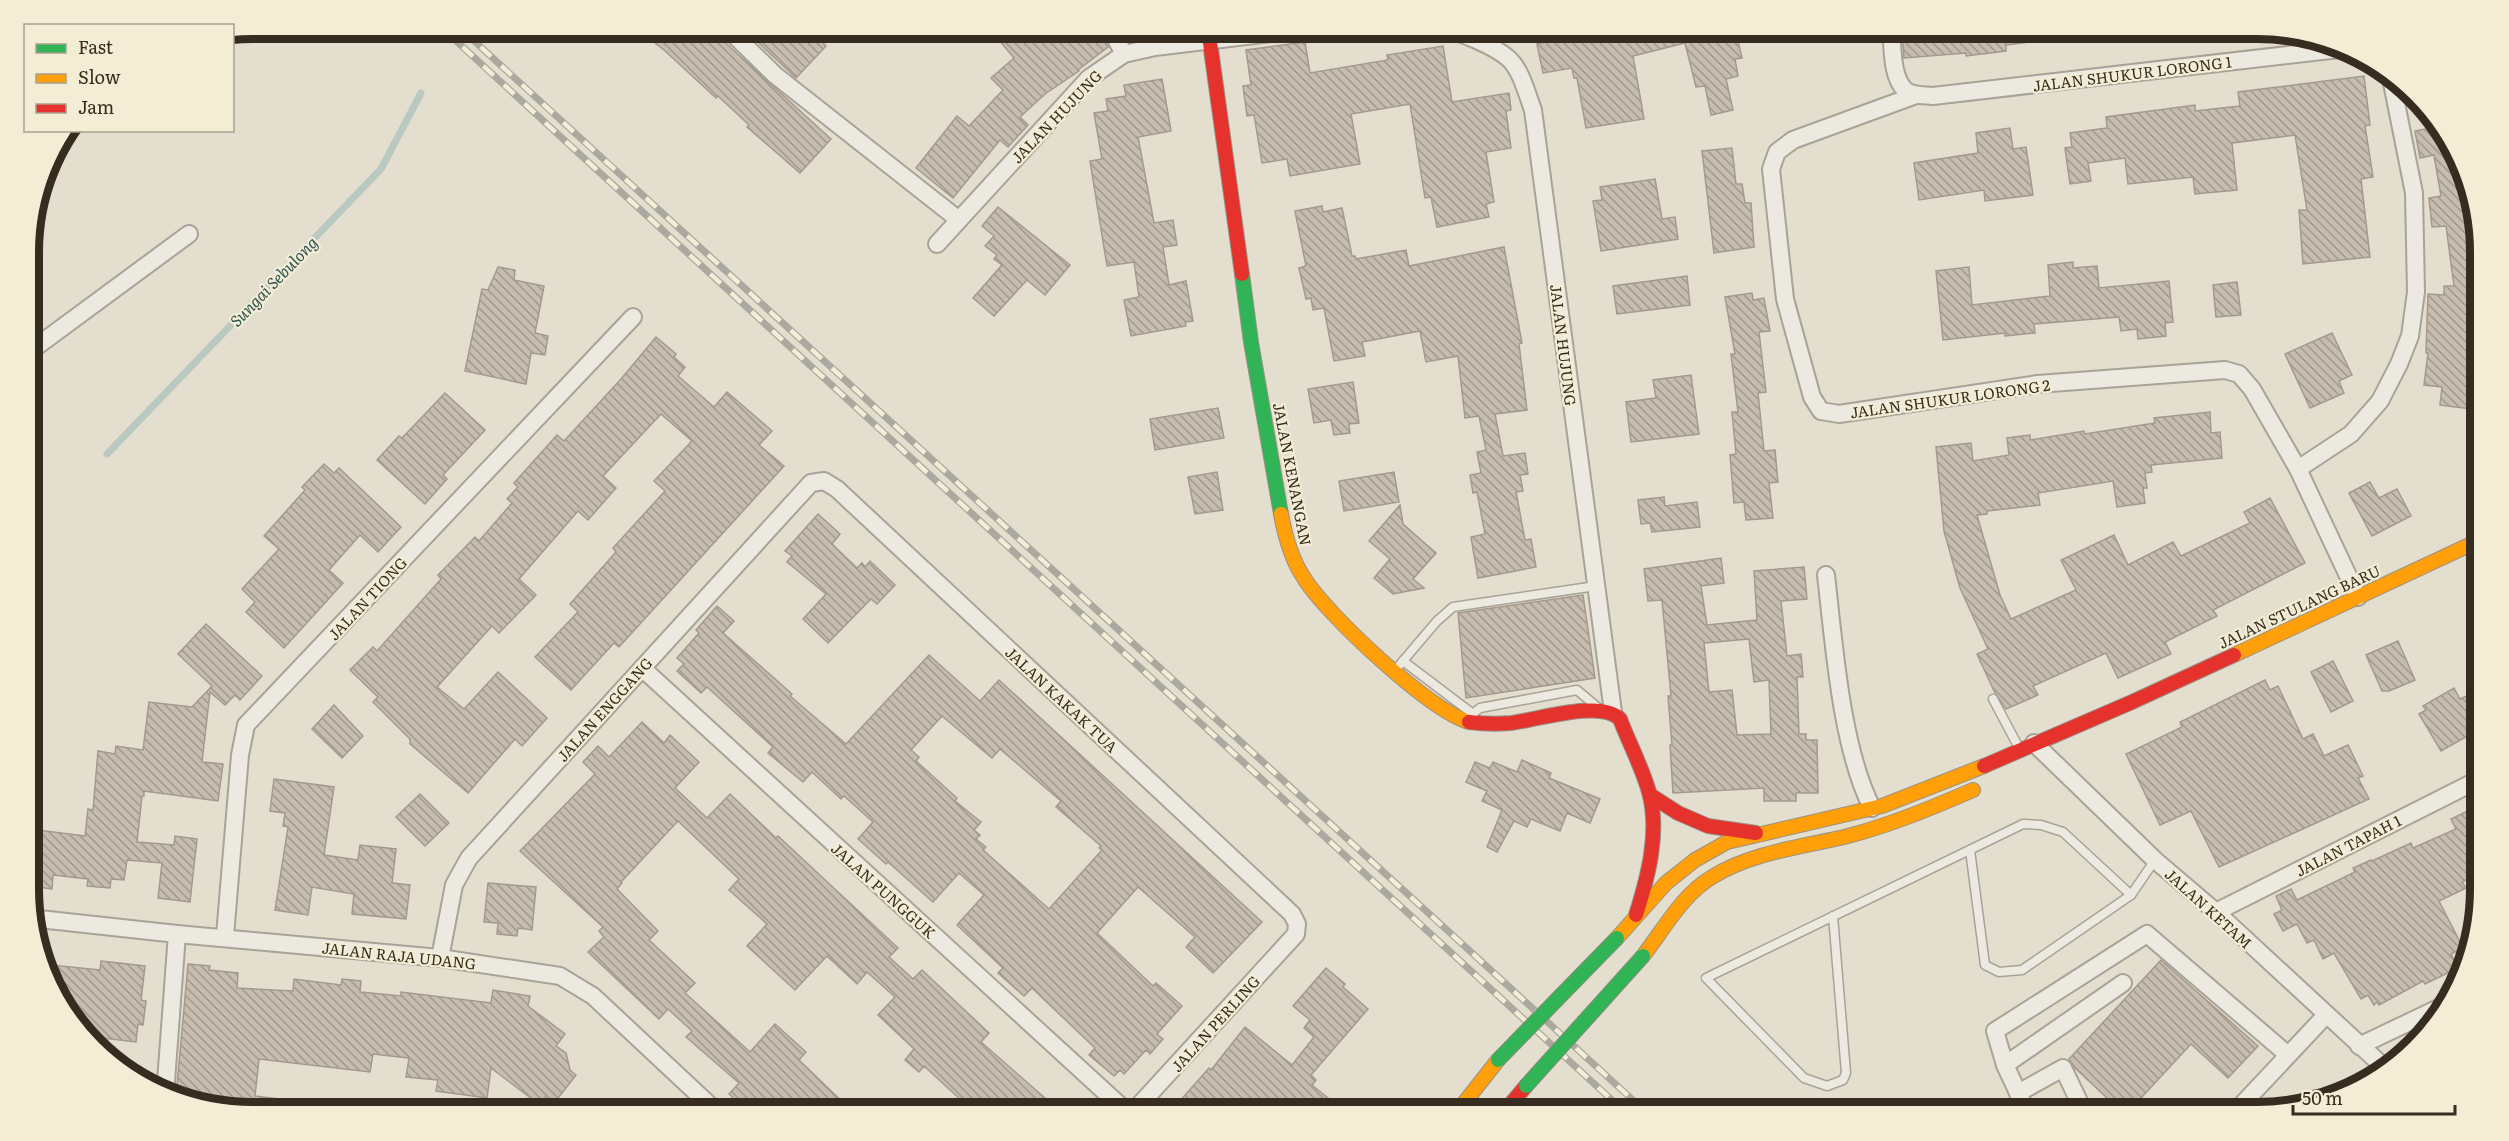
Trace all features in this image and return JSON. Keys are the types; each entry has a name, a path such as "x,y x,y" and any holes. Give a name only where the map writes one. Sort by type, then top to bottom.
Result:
{"main road":[{"name":"JALAN KENANGAN","path":"1209,39 1251,342 1285,535 1292,556 1310,587 1399,666 1448,714 1510,723 1607,712"},
{"name":"JALAN STULANG BARU","path":"1465,1102 1498,1060 1617,938 1659,889 1709,850 1727,842 1872,808 2034,751 2132,702 2470,544"},
{"path":"1607,712 1620,719 1650,795 1652,828 1647,883 1635,918"},
{"path":"1513,1102 1643,956 1688,896 1712,877 1768,856 1868,831 1929,809 1984,785"},
{"path":"1650,795 1678,813 1708,826 1763,834"}],"street":[{"path":"738,39 775,75 959,220"},
{"path":"1116,39 1124,54"},
{"name":"JALAN HUJUNG","path":"937,244 1089,78 1124,54 1187,39"},
{"name":"JALAN HUJUNG","path":"1470,39 1509,59 1521,79 1533,110 1596,586 1607,712"},
{"path":"1892,39 1896,77 1906,91 1916,95"},
{"name":"JALAN SHUKUR LORONG 1","path":"1916,95 1933,96 2327,50"},
{"path":"2358,597 2298,469 2351,434 2380,401 2410,336 2416,292 2414,193 2393,88"},
{"name":"JALAN SHUKUR LORONG 2","path":"1916,95 1793,140 1778,152 1771,169 1785,299 1812,397 1821,411 1839,414 2038,384 2225,370 2239,374 2252,389 2298,469"},
{"path":"39,345 189,234"},
{"name":"JALAN TIONG","path":"225,936 240,755 246,725 633,317"},
{"name":"JALAN KAKAK TUA","path":"811,483 824,482 837,489 1292,914 1297,924 1296,934"},
{"name":"JALAN ENGGANG","path":"440,958 454,885 469,858 811,483"},
{"path":"1826,575 1837,665 1856,768 1862,789 1872,808"},
{"name":"JALAN PUNGGUK","path":"642,668 1116,1102"},
{"name":"JALAN KETAM","path":"2034,751 2216,912 2379,1064"},
{"name":"JALAN TAPAH 1","path":"2216,912 2470,784"},
{"name":"JALAN RAJA UDANG","path":"41,919 440,958 560,976 593,996 706,1102"},
{"path":"166,1084 177,934"},
{"name":"JALAN PERLING","path":"1142,1102 1296,934"},
{"path":"2022,1102 2005,1065 1995,1031 2147,934 2288,1055"},
{"path":"2005,1065 2123,983"},
{"path":"2359,1046 2432,1011"},
{"path":"2244,1102 2326,1015"},
{"path":"2018,1093 2063,1068 2080,1102"}],"lane":[{"path":"1399,666 1437,621 1453,607 1596,586"},
{"path":"1469,718 1480,708 1577,690 1607,712"},
{"path":"1993,699 2034,751"},
{"path":"1833,916 1846,1073 1843,1080 1827,1086 1804,1078 1707,978 1833,916 2023,824 2041,825 2063,832 2131,895"},
{"path":"1970,850 1985,965 1999,972 2022,970 2131,895 2155,860"}],"building":[{"path":"650,39 721,39 831,139 800,173 747,127 749,125 718,96 716,98"},
{"path":"755,39 819,39 826,46 796,78"},
{"path":"998,39 1103,39 1108,47 1079,71 1045,94 1020,117 1028,125 1008,147 1000,140 953,198 916,168 957,116 969,126 1003,90 991,78 1014,58"},
{"path":"1549,39 1738,39 1742,58 1735,59 1738,76 1726,79 1733,110 1711,115 1705,86 1696,87 1685,43 1633,56 1644,119 1586,128 1577,78 1574,78 1572,68 1543,73 1537,44 1549,41"},
{"path":"1903,39 2045,39 2006,45 2006,51 1966,56 1966,53 1904,58"},
{"path":"1305,42 1310,73 1388,60 1387,55 1443,46 1452,102 1509,93 1511,110 1506,111 1511,148 1486,152 1494,202 1486,204 1489,217 1437,227 1431,197 1425,198 1410,104 1351,114 1360,164 1290,176 1287,159 1262,163 1254,115 1247,116 1243,86 1251,85 1246,50"},
{"path":"2364,76 2370,125 2365,126 2373,177 2361,179 2370,257 2303,264 2299,210 2307,210 2295,135 2232,143 2237,190 2195,194 2193,177 2128,184 2125,158 2088,163 2091,181 2070,184 2065,148 2072,147 2070,133 2107,128 2106,117 2195,105 2195,111 2240,106 2238,92"},
{"path":"1162,79 1171,131 1138,137 1154,223 1173,220 1177,245 1163,247 1169,285 1186,281 1193,321 1185,322 1186,326 1131,336 1124,300 1139,297 1134,262 1107,266 1090,161 1102,159 1094,113 1108,111 1106,99 1126,96 1124,85"},
{"path":"2010,128 2013,149 2026,147 2033,195 1985,201 1984,190 1919,200 1914,163 1978,153 1976,133"},
{"path":"2430,128 2442,145 2459,183 2466,210 2470,238 2470,409 2440,405 2442,387 2424,385 2428,353 2426,353 2428,294 2444,295 2444,286 2454,286 2446,226 2432,227 2429,198 2441,196 2434,155 2420,158 2415,131"},
{"path":"1732,148 1736,184 1742,184 1745,203 1751,203 1754,247 1714,253 1702,151"},
{"path":"1655,179 1662,219 1675,217 1678,239 1601,251 1593,201 1602,200 1600,187"},
{"path":"1322,206 1323,212 1342,208 1352,256 1356,259 1406,250 1409,266 1504,247 1522,343 1519,344 1527,410 1495,414 1503,456 1525,453 1528,474 1520,475 1523,491 1516,492 1525,540 1531,539 1536,567 1478,578 1471,537 1485,534 1477,492 1473,493 1470,475 1481,473 1477,452 1486,450 1479,416 1465,418 1458,356 1426,362 1420,331 1362,342 1365,356 1334,361 1324,308 1313,310 1311,298 1306,299 1299,268 1306,266 1295,211"},
{"path":"998,207 1070,265 1045,295 1027,280 994,316 973,298 1002,265 994,259 997,255 985,246 994,236 982,226"},
{"path":"2073,262 2073,268 2097,266 2099,288 2169,281 2173,322 2165,323 2166,336 2138,339 2137,329 2121,331 2119,317 2034,324 2035,333 2005,336 2005,333 1943,340 1936,271 1969,267 1972,305 2050,296 2048,265"},
{"path":"498,267 515,270 514,280 544,286 535,333 548,336 545,355 531,353 526,384 465,371 482,289 488,290"},
{"path":"1687,276 1690,305 1617,314 1613,286"},
{"path":"2237,282 2241,315 2216,317 2213,285"},
{"path":"1752,293 1753,300 1764,298 1770,331 1759,332 1766,392 1758,393 1764,451 1775,450 1778,482 1769,483 1773,518 1746,520 1744,502 1734,503 1730,455 1736,454 1732,412 1738,412 1731,354 1735,354 1725,297"},
{"path":"2332,333 2352,375 2339,381 2344,393 2310,408 2285,354"},
{"path":"656,337 676,354 674,357 685,367 678,376 714,407 727,392 772,431 759,445 784,466 619,647 614,643 571,690 535,657 578,612 570,604 616,552 613,548 665,491 654,481 692,441 661,414 603,476 616,488 588,520 578,511 519,579 536,595 499,633 492,626 437,687 464,709 498,672 547,718 522,746 515,739 468,793 410,744 410,739 373,702 378,697 350,670 373,647 377,651 441,579 438,575 475,537 479,541 512,503 507,499 518,487 514,483 557,435 564,441"},
{"path":"1691,375 1699,434 1631,442 1626,402 1656,398 1653,380"},
{"path":"1353,382 1359,423 1349,424 1350,433 1334,435 1331,420 1314,423 1308,389"},
{"path":"445,393 485,430 443,475 447,479 425,504 377,460 399,436 402,438"},
{"path":"1218,408 1224,438 1155,450 1150,419"},
{"path":"2210,412 2211,433 2220,432 2222,458 2151,465 2152,472 2145,473 2147,488 2143,488 2145,503 2117,507 2113,481 2038,493 2040,505 1987,511 1987,514 1977,515 2000,595 2011,619 2076,590 2061,560 2114,535 2128,565 2173,542 2181,556 2250,523 2244,512 2270,498 2305,563 2213,610 2217,616 2165,642 2171,654 2118,678 2106,653 2033,686 2038,695 2006,709 1995,693 1977,654 1988,649 1960,588 1944,531 1936,447 1971,443 1973,461 2009,455 2007,438 2030,435 2030,440 2084,431 2085,434 2155,423 2154,418"},
{"path":"324,464 334,473 339,468 401,527 378,552 360,535 329,570 343,583 284,648 246,612 255,602 242,589 279,549 264,536 305,490 302,487"},
{"path":"1217,472 1223,510 1195,514 1188,477"},
{"path":"1394,472 1399,502 1344,511 1339,481"},
{"path":"2370,482 2379,498 2397,489 2411,516 2372,536 2349,493"},
{"path":"1664,497 1665,506 1697,502 1700,527 1652,532 1650,523 1641,524 1638,500"},
{"path":"1400,505 1403,524 1436,553 1413,579 1424,588 1393,594 1374,578 1390,559 1369,541"},
{"path":"818,514 840,534 832,544 857,568 862,563 865,567 870,561 895,585 877,604 871,599 828,643 803,619 826,594 787,562 792,556 785,551"},
{"path":"1721,558 1724,583 1701,586 1707,625 1757,620 1754,571 1804,567 1807,599 1781,601 1787,656 1801,654 1803,677 1797,677 1799,734 1806,734 1806,740 1817,740 1818,793 1796,793 1796,801 1764,801 1764,788 1673,793 1668,696 1671,696 1662,600 1648,601 1644,569","holes":["1749,639 1754,682 1769,680 1771,734 1737,735 1732,690 1709,692 1704,643"]},
{"path":"1583,595 1595,678 1466,698 1458,613"},
{"path":"717,606 734,621 723,633 792,694 790,696 846,744 929,655 980,701 999,680 1262,922 1213,973 1186,947 1195,937 1138,887 1097,933 1153,986 1156,983 1182,1006 1157,1034 1163,1039 1150,1054 1146,1050 1124,1074 1120,1070 1114,1076 1089,1055 1095,1048 1032,988 1024,996 998,973 1003,968 957,925 984,895 959,873 933,902 858,839 873,822 844,796 841,799 812,772 803,782 768,753 773,747 707,687 701,693 677,671 684,664 677,658 699,633 696,630","holes":["942,716 992,758 1000,749 1061,801 1056,807 1101,846 1099,848 1102,850 1049,909 983,850 986,847 976,839 980,835 974,830 981,822 955,801 957,798 916,761 919,757 911,750"]},
{"path":"206,624 262,676 240,700 235,695 225,705 210,692 202,762 223,764 218,801 144,791 144,796 142,796 137,842 174,845 175,836 197,839 190,902 158,898 162,863 127,860 124,880 111,879 110,888 87,886 88,879 53,875 52,889 39,887 39,830 85,836 88,809 93,810 98,751 115,754 116,746 143,750 149,702 192,707 212,686 178,654"},
{"path":"2398,641 2415,680 2389,691 2382,691 2366,655"},
{"path":"2333,661 2353,701 2331,712 2311,672"},
{"path":"2265,680 2270,690 2278,686 2303,739 2313,734 2324,756 2348,745 2363,776 2358,778 2369,799 2219,867 2191,811 2160,825 2126,754 2182,727 2180,722"},
{"path":"2454,688 2460,699 2470,694 2470,735 2441,751 2419,714 2426,710 2423,706"},
{"path":"334,705 363,736 342,758 312,729"},
{"path":"642,722 664,743 670,735 699,762 675,788 707,818 730,794 898,948 889,957 913,979 922,970 989,1033 981,1042 1050,1102 961,1102 924,1066 919,1072 905,1060 914,1049 878,1015 895,997 867,972 857,984 827,956 795,990 747,946 767,924 729,890 739,879 678,821 617,889 658,931 649,940 695,983 685,993 750,1052 775,1024 806,1052 799,1060 843,1102 738,1102 729,1094 739,1083 686,1037 692,1031 668,1009 659,1019 588,952 604,937 599,931 603,927 520,851 595,774 583,762 598,746 609,757"},
{"path":"1522,760 1551,773 1549,778 1600,799 1590,823 1567,813 1560,831 1531,819 1527,827 1514,821 1497,852 1487,847 1502,810 1482,801 1487,791 1466,782 1475,762 1490,768 1493,762 1517,772"},
{"path":"274,779 334,787 324,855 358,860 360,845 396,849 392,883 410,885 406,919 352,914 354,894 312,887 308,915 275,910 288,827 283,826 285,813 270,811"},
{"path":"420,794 449,823 425,846 396,817"},
{"path":"2470,810 2470,878 2462,882 2466,888 2439,901 2462,947 2451,954 2456,965 2455,970 2425,984 2423,981 2379,1005 2377,1002 2374,1005 2368,995 2361,999 2334,953 2323,959 2314,940 2307,943 2297,924 2283,931 2274,914 2282,910 2276,896 2291,889 2297,900 2355,872 2353,868 2411,843 2413,848 2456,829 2451,819"},
{"path":"488,883 536,887 532,930 518,928 517,936 497,934 498,923 484,922"},
{"path":"2161,960 2258,1046 2228,1078 2191,1044 2137,1102 2111,1102 2075,1068 2069,1059"},
{"path":"101,961 145,966 141,1000 146,1001 143,1025 138,1024 136,1042 99,1038 67,996 53,965 100,970"},
{"path":"188,964 210,966 209,970 238,973 237,988 293,991 294,979 341,985 342,979 361,981 360,992 401,996 401,992 491,1003 493,990 530,996 528,1006 565,1034 556,1046 566,1053 570,1070 576,1075 555,1102 546,1096 542,1102 536,1102 491,1068 487,1098 436,1091 438,1080 406,1077 409,1058 373,1054 370,1072 259,1059 255,1096 295,1102 238,1102 210,1098 177,1089"},
{"path":"1326,968 1345,984 1343,987 1368,1009 1311,1075 1316,1080 1312,1085 1328,1098 1325,1102 1179,1102 1209,1068 1211,1070 1245,1027 1292,1065 1314,1037 1304,1028 1310,1020 1293,1006"}],"waterway":[{"name":"Sungai Sebulong","path":"107,454 381,169 421,93"}],"railway":[{"path":"454,39 1614,1102"},
{"path":"472,39 1635,1102"}],"traffic: fast":[{"path":"1242,274 1251,342 1281,514"},
{"path":"1498,1060 1617,938"},
{"path":"1526,1086 1643,956"}],"traffic: slow":[{"path":"1281,514 1289,547 1299,571 1334,614 1405,681 1430,700 1469,722"},
{"path":"2234,655 2470,545"},
{"path":"1617,938 1666,883 1695,860 1727,842 1882,806 1984,766"},
{"path":"1643,956 1674,913 1692,893 1701,884 1727,869 1761,856 1880,827 1973,790"},
{"path":"1465,1102 1498,1060"}],"traffic: jam":[{"path":"1210,39 1242,274"},
{"path":"1984,766 2234,655"},
{"path":"1469,722 1511,723 1584,711 1611,713 1620,719 1643,773 1652,807 1651,854 1636,915"},
{"path":"1650,795 1678,813 1708,826 1756,833"},
{"path":"1512,1102 1526,1086"}]}
